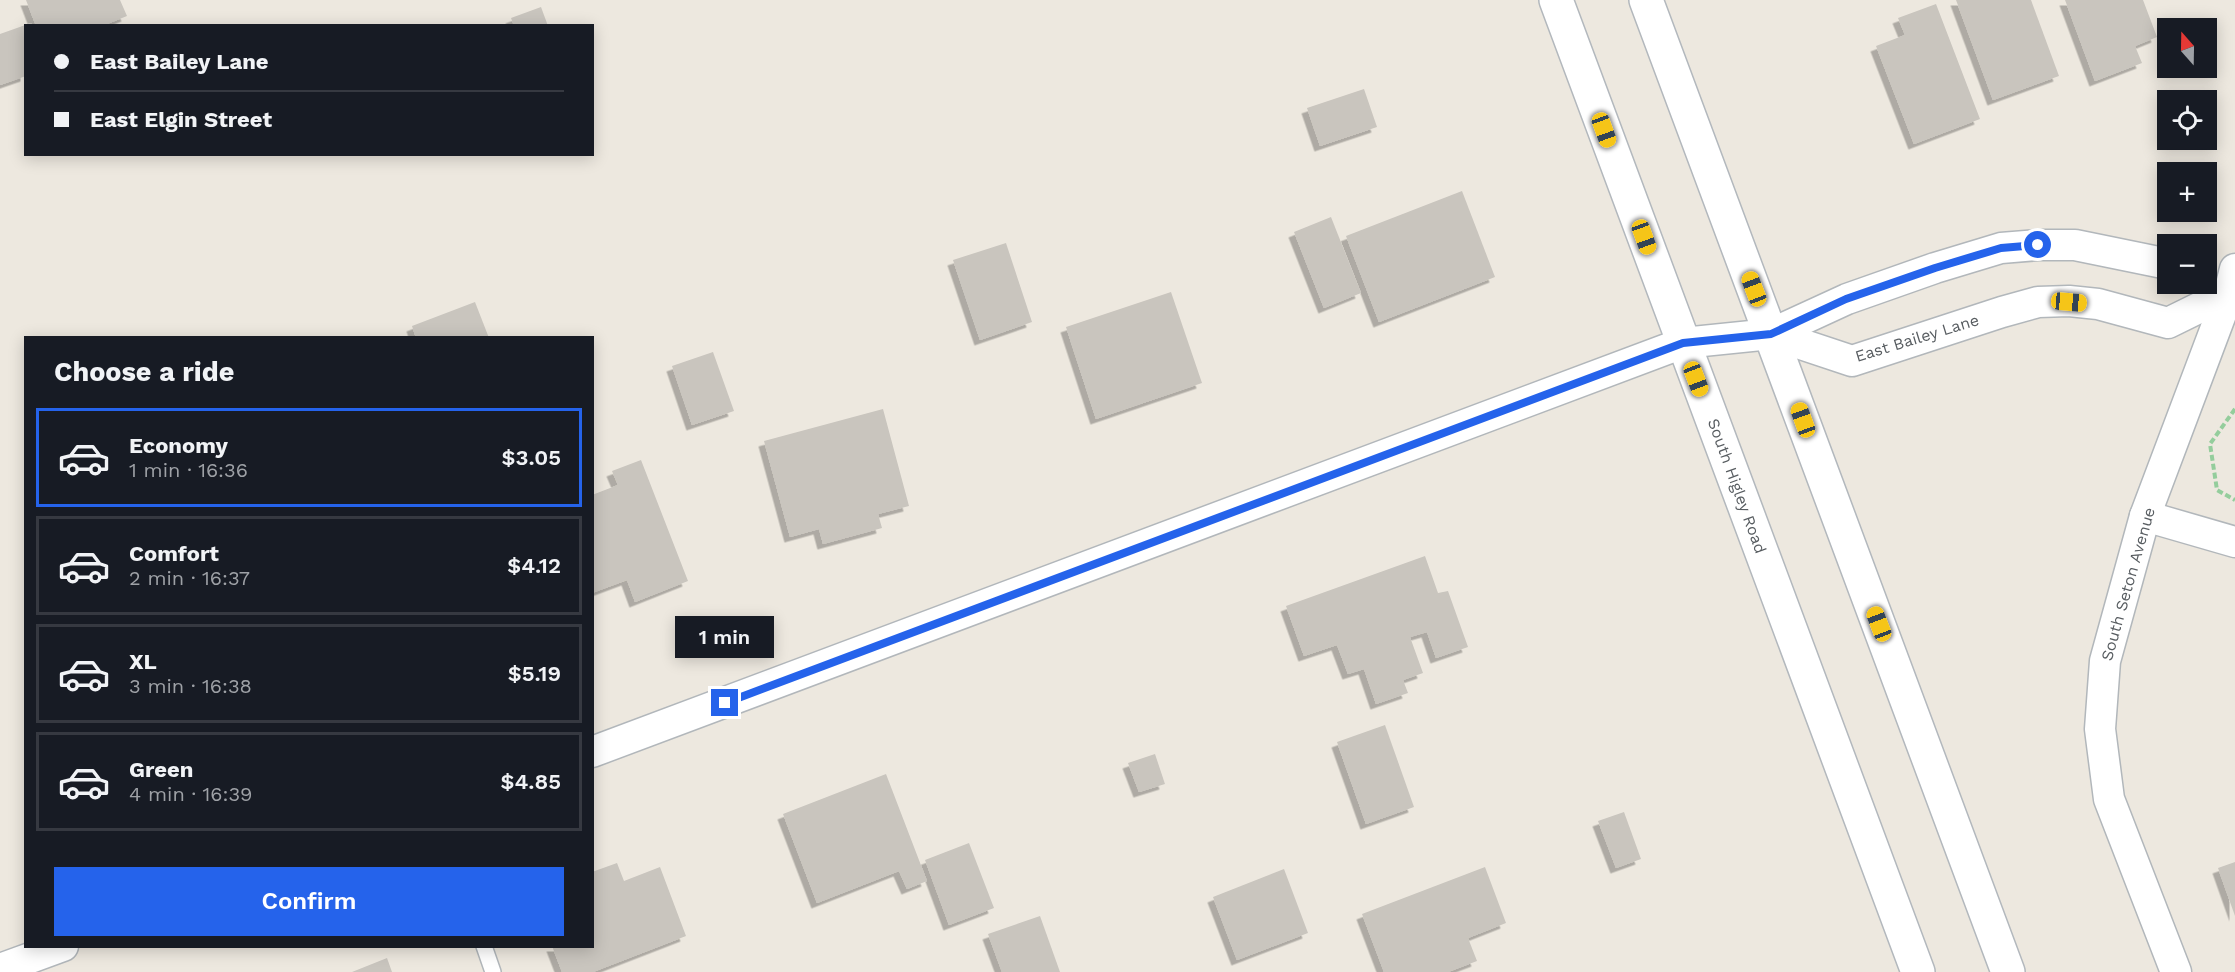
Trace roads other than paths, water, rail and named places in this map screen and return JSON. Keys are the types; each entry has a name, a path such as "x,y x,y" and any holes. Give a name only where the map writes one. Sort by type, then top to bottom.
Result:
{"main road":[{"name":"South Higley Road","path":"1556,0 1918,972"},
{"path":"1646,0 2008,972"}],"street":[{"path":"594,751 1683,343 1771,334 1846,299 2001,248 2075,245 2157,262"},
{"name":"East Bailey Lane","path":"1771,334 1852,361 2038,302 2097,304 2168,323 2224,281"},
{"name":"South Seton Avenue","path":"2176,972 2109,799 2100,729 2104,661 2145,516 2224,281"},
{"path":"2145,516 2235,542"},
{"path":"0,969 58,948"}],"lane":[{"path":"485,948 493,972"}]}
